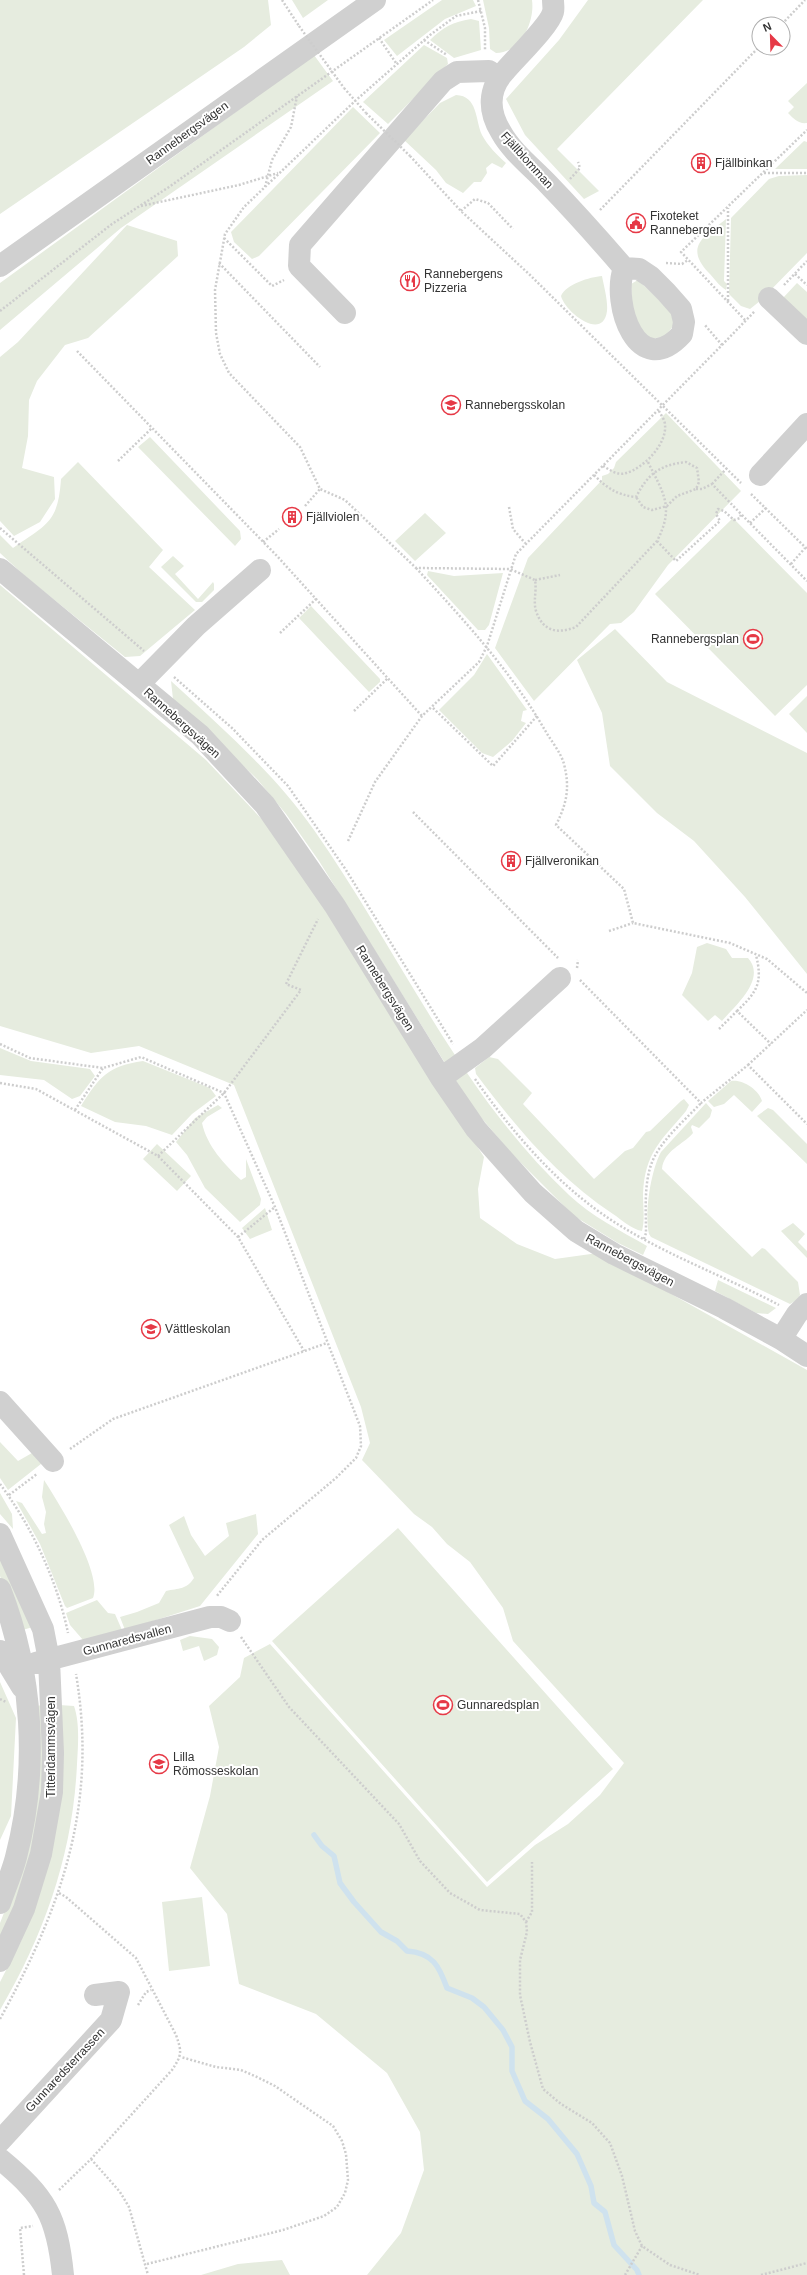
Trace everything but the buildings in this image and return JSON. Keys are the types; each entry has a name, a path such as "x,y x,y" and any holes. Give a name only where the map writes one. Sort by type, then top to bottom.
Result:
{"street":[{"name":"Rannebergsvägen","path":"0,266 375,0"},
{"name":"Fjällblomman","path":"553,0 553,13 543,28 491,74 491,105 501,132 624,268"},
{"path":"345,313 300,266 300,245 443,81 456,72 491,74"},
{"path":"624,268 639,269 651,277 681,309 684,322 682,334 668,347 655,350 644,347 637,341 630,330 623,308 620,284 624,268"},
{"path":"769,298 807,334"},
{"path":"752,485 807,424"},
{"name":"Rannebergsvägen","path":"0,569 200,735 265,805 335,906 441,1078 476,1129 533,1193 576,1230 614,1254 724,1308 781,1339 807,1356"},
{"path":"139,684 202,620 260,570"},
{"path":"441,1078 464,1063 496,1037 565,971"},
{"path":"781,1339 802,1309"},
{"path":"0,1402 53,1461"},
{"name":"Titteridammsvägen","path":"0,1534 11,1555 43,1629 50,1660 54,1753 52,1792 47,1827 24,1909 0,1961"},
{"name":"Titteridammsvägen","path":"0,1589 23,1666 30,1734 26,1809 16,1858 0,1903"},
{"name":"Gunnaredsvallen","path":"23,1666 220,1619"},
{"path":"0,1651 25,1691"},
{"name":"Gunnaredsterrassen","path":"0,2141 79,2050 111,2020 119,1992 95,1994"},
{"path":"0,2160 27,2181 45,2204 59,2241 62,2275"}],"path":[{"path":"282,0 299,26 355,101 410,156 461,211 530,275 727,468 752,485 766,508 806,549 791,564"},
{"path":"0,312 112,224 433,0"},
{"path":"478,0 485,28 491,74"},
{"path":"790,16 805,0"},
{"path":"481,11 456,16 444,23 396,63 244,207 224,238 215,290 216,333 220,354 229,373 300,446 320,489 345,500 416,568 487,646 537,716 563,762 567,782 566,805 556,825 624,889 633,923"},
{"path":"379,38 396,63"},
{"path":"588,227 603,207 751,55"},
{"path":"264,187 272,160 291,127 297,96"},
{"path":"745,320 681,252 807,130"},
{"path":"139,206 239,185 280,172"},
{"path":"764,173 807,173"},
{"path":"461,211 475,199 488,203 513,229"},
{"path":"728,207 728,301"},
{"path":"224,238 272,286 304,271"},
{"path":"219,263 320,367"},
{"path":"795,274 807,285"},
{"path":"348,841 375,782 422,716 433,708 479,662 487,646 510,569 516,554 525,543 659,411 722,345 704,324 684,322"},
{"path":"77,351 263,542 422,716"},
{"path":"603,466 616,473 626,473 647,460 655,451 665,433 665,424 659,411"},
{"path":"118,461 152,428"},
{"path":"535,580 536,611 543,623 551,630 563,632 576,627 657,541 665,526 667,506 654,472 647,460"},
{"path":"636,497 646,479 654,472 686,462 697,468 699,482 696,488"},
{"path":"636,497 643,507 652,510 667,506 677,496 696,488 702,488 712,484 727,468"},
{"path":"594,475 612,491 623,496 636,497"},
{"path":"712,484 807,581"},
{"path":"305,506 320,489"},
{"path":"509,506 513,529 525,543"},
{"path":"750,523 766,508"},
{"path":"657,541 676,561 720,521 716,514 718,509 724,511 734,520 740,518 741,514"},
{"path":"0,528 232,728 288,786 346,870 464,1063 489,1098 528,1146 572,1192 624,1228 644,1239 744,1286 802,1309"},
{"path":"263,542 279,529"},
{"path":"416,568 510,569 535,580 560,575"},
{"path":"280,633 316,599"},
{"path":"354,711 388,678"},
{"path":"433,708 493,766 537,716"},
{"path":"413,812 565,971 701,1103"},
{"path":"158,1156 224,1093 301,990 286,984 318,918"},
{"path":"609,931 633,923 730,943 767,959 807,994"},
{"path":"719,1029 753,996 761,973 756,955"},
{"path":"644,1239 646,1233 647,1193 655,1155 663,1143 701,1103 748,1065 807,1010"},
{"path":"737,1011 771,1044"},
{"path":"0,1044 30,1058 103,1068 142,1057 224,1093 275,1207 360,1426 362,1446 356,1458 336,1478 262,1540 210,1605 289,1707 400,1824 420,1861 450,1893 480,1910 520,1914 526,1922 527,1932 520,1960 520,1995 530,2042 543,2088 561,2104 592,2124 610,2143 622,2176 634,2231 642,2246 670,2264 700,2275"},
{"path":"748,1065 807,1124"},
{"path":"75,1110 103,1068"},
{"path":"0,1083 36,1089 158,1156 238,1237 304,1351"},
{"path":"238,1237 275,1207"},
{"path":"113,1420 328,1343"},
{"path":"526,1922 532,1912 532,1862"},
{"path":"59,1893 66,1897 136,1958 181,2047 181,2057 172,2070 91,2159 60,2189"},
{"path":"147,2264 283,2230 324,2216 337,2207 345,2193 348,2180 346,2154 342,2141 333,2126 275,2086 257,2077 240,2070 216,2067 181,2057"},
{"path":"91,2159 120,2192 129,2207 147,2264 148,2275"},
{"path":"24,2275 20,2228 36,2226"},
{"path":"625,2275 642,2246"},
{"path":"761,2275 807,2263"}],"shaded area":[{"path":"0,0 268,0 271,25 244,47 0,214"},
{"path":"292,0 328,0 303,18"},
{"path":"442,0 473,0 476,6 445,19 397,56 384,40"},
{"path":"483,0 532,0 529,26 519,42 513,48 505,52 496,53 490,49 489,28"},
{"path":"588,0 703,0 557,149 599,191 584,199 525,135 506,99 559,40"},
{"path":"471,19 479,21 481,50 454,58 430,40 449,26"},
{"path":"424,45 447,58 448,64 388,124 363,102"},
{"path":"314,55 333,81 121,228 0,330 0,283"},
{"path":"807,83 807,123 801,123 796,121 788,113 794,107 788,101"},
{"path":"456,95 463,96 472,104 475,109 482,135 493,150 506,163 502,168 492,163 486,168 487,173 481,182 474,182 463,193 446,183 436,170 404,140 440,103"},
{"path":"353,107 380,133 259,256 252,259 234,242 231,232"},
{"path":"804,141 807,142 807,169 775,169"},
{"path":"807,175 807,253 760,301 750,309 741,306 729,294 731,218 769,179 779,176"},
{"path":"726,219 724,281 727,284 726,290 701,263 698,255 698,248 700,242 705,236"},
{"path":"127,225 177,241 178,256 88,338 65,345 37,381 29,400 28,436 22,468 54,477 55,499 40,522 14,536 0,521 0,357 18,342"},
{"path":"602,276 607,311 604,320 599,324 592,324 576,316 564,303 561,296 568,288 579,282"},
{"path":"638,280 673,313 673,326 665,337 646,339 632,310 631,284"},
{"path":"797,283 807,292 807,324 782,299"},
{"path":"666,413 741,491 668,565 634,612 621,623 610,624 534,701 495,648 528,558 602,480 602,476 608,474 614,468 616,462"},
{"path":"150,437 240,531 241,539 235,546 138,447"},
{"path":"78,462 163,550 149,567 195,610 140,656 125,657 26,577 0,553 0,535 13,548 49,521 57,505 61,479"},
{"path":"425,513 446,533 415,561 395,541"},
{"name":"Rannebergsplan","path":"733,518 807,593 807,685 775,716 655,594"},
{"path":"173,556 184,566 175,574 198,599 213,582 214,590 202,602 196,602 161,567"},
{"path":"428,571 454,576 503,573 489,625 485,630 478,630 427,575"},
{"path":"0,585 206,760 304,864 394,1017 484,1157 478,1189 480,1218 517,1244 555,1259 598,1253 807,1370 807,2275 367,2275 401,2233 424,2170 420,2132 387,2073 316,2014 239,1984 227,1914 190,1868 210,1796 219,1747 209,1706 240,1677 244,1658 270,1644 487,1887 535,1845 568,1824 600,1795 624,1763 513,1641 503,1608 470,1562 447,1544 432,1527 414,1514 362,1460 370,1443 361,1407 234,1085 139,1046 91,1053 0,1026"},
{"path":"311,606 380,679 380,682 369,692 299,618"},
{"path":"615,629 667,682 807,753 807,974 745,897 694,841 657,813 610,766 602,713 577,660"},
{"path":"487,654 527,710 523,711 521,721 526,723 512,741 493,757 482,753 439,710 474,675"},
{"path":"171,681 265,770 314,830 345,876 462,1066 495,1112 530,1155 569,1195 587,1210 606,1223 647,1246 643,1255 618,1243 574,1216 511,1153 473,1108 319,861 286,814 257,779 173,699"},
{"path":"807,696 807,733 789,714"},
{"path":"707,943 726,949 732,958 748,958 753,966 754,975 747,992 722,1021 715,1015 708,1021 682,995 692,973 697,947"},
{"path":"0,1048 31,1061 90,1069 95,1076 80,1096 72,1099 44,1080 0,1075"},
{"path":"489,1057 498,1059 532,1093 523,1104 594,1179 625,1151 633,1148 646,1132 650,1131 684,1099 689,1105 686,1111 662,1139 651,1157 647,1168 644,1180 644,1218 642,1231 627,1224 593,1200 538,1150 522,1132 476,1074 475,1068"},
{"path":"143,1061 210,1088 216,1096 192,1114 172,1135 146,1126 115,1122 81,1106 93,1087 106,1074 121,1066"},
{"path":"731,1081 740,1082 750,1086 758,1093 762,1101 752,1112 734,1095 724,1104 714,1107 708,1101"},
{"path":"706,1103 712,1110 710,1117 699,1128 692,1125 691,1127 693,1133 670,1152 663,1162 662,1169 752,1257 762,1248 765,1249 798,1282 800,1295 797,1300 790,1304 651,1237 649,1234 647,1215 649,1192 657,1160 661,1152"},
{"path":"218,1105 222,1108 207,1117 202,1123 204,1131 217,1154 228,1168 241,1180 246,1177 246,1159 261,1199 260,1205 240,1222 205,1188 187,1155 176,1142 195,1118"},
{"path":"768,1108 773,1110 807,1144 807,1164 757,1116"},
{"path":"157,1144 191,1176 177,1191 143,1159"},
{"path":"265,1208 272,1230 250,1239 242,1228"},
{"path":"793,1223 805,1234 798,1242 807,1251 807,1258 781,1231"},
{"path":"718,1280 776,1308 768,1314 756,1313 715,1291"},
{"path":"0,1442 18,1461 32,1453 46,1460 8,1490 0,1478"},
{"path":"44,1480 78,1538 92,1572 94,1587 93,1598 67,1608 40,1544 16,1501 22,1503 42,1534 46,1533 44,1524 46,1512 42,1497"},
{"path":"0,1493 12,1514 13,1529 0,1514"},
{"path":"256,1514 258,1534 200,1606 125,1630 120,1617 159,1603 166,1591 185,1587 194,1578 169,1525 184,1516 191,1535 205,1556 229,1536 226,1523"},
{"name":"Gunnaredsplan","path":"398,1528 613,1769 487,1882 272,1641"},
{"path":"0,1550 33,1627 19,1631 0,1576"},
{"path":"97,1600 108,1613 115,1614 122,1630 83,1640 70,1625 66,1613"},
{"path":"190,1636 212,1639 219,1647 217,1655 204,1661 199,1646 183,1651 180,1640"},
{"path":"0,1682 16,1718 11,1816 0,1840"},
{"path":"43,1705 47,1762 33,1856 0,1945 0,1923 11,1895 36,1706"},
{"path":"59,1705 74,1706 78,1727 78,1750 70,1829 54,1892 43,1922 16,1981 0,2010 0,1982 22,1939"},
{"path":"202,1897 210,1966 169,1971 162,1902"},
{"path":"282,2260 290,2275 201,2275 238,2264"}],"waterway":[{"path":"314,1835 322,1846 334,1856 340,1883 354,1902 381,1932 397,1941 407,1951 416,1952 434,1962 438,1967 447,1988 472,1998 484,2007 503,2030 512,2047 512,2071 525,2101 548,2119 577,2154 591,2186 594,2203 605,2212 614,2245 637,2270 639,2275"}],"place":[{"name":"Fjällbinkan","path":"701,163"},
{"name":"Fixoteket Rannebergen","path":"636,223"},
{"name":"Rannebergens Pizzeria","path":"410,281"},
{"name":"Rannebergsskolan","path":"451,405"},
{"name":"Fjällviolen","path":"292,517"},
{"name":"Rannebergsplan","path":"753,639"},
{"name":"Fjällveronikan","path":"511,861"},
{"name":"Vättleskolan","path":"151,1329"},
{"name":"Gunnaredsplan","path":"443,1705"},
{"name":"Lilla Römosseskolan","path":"159,1764"}]}
